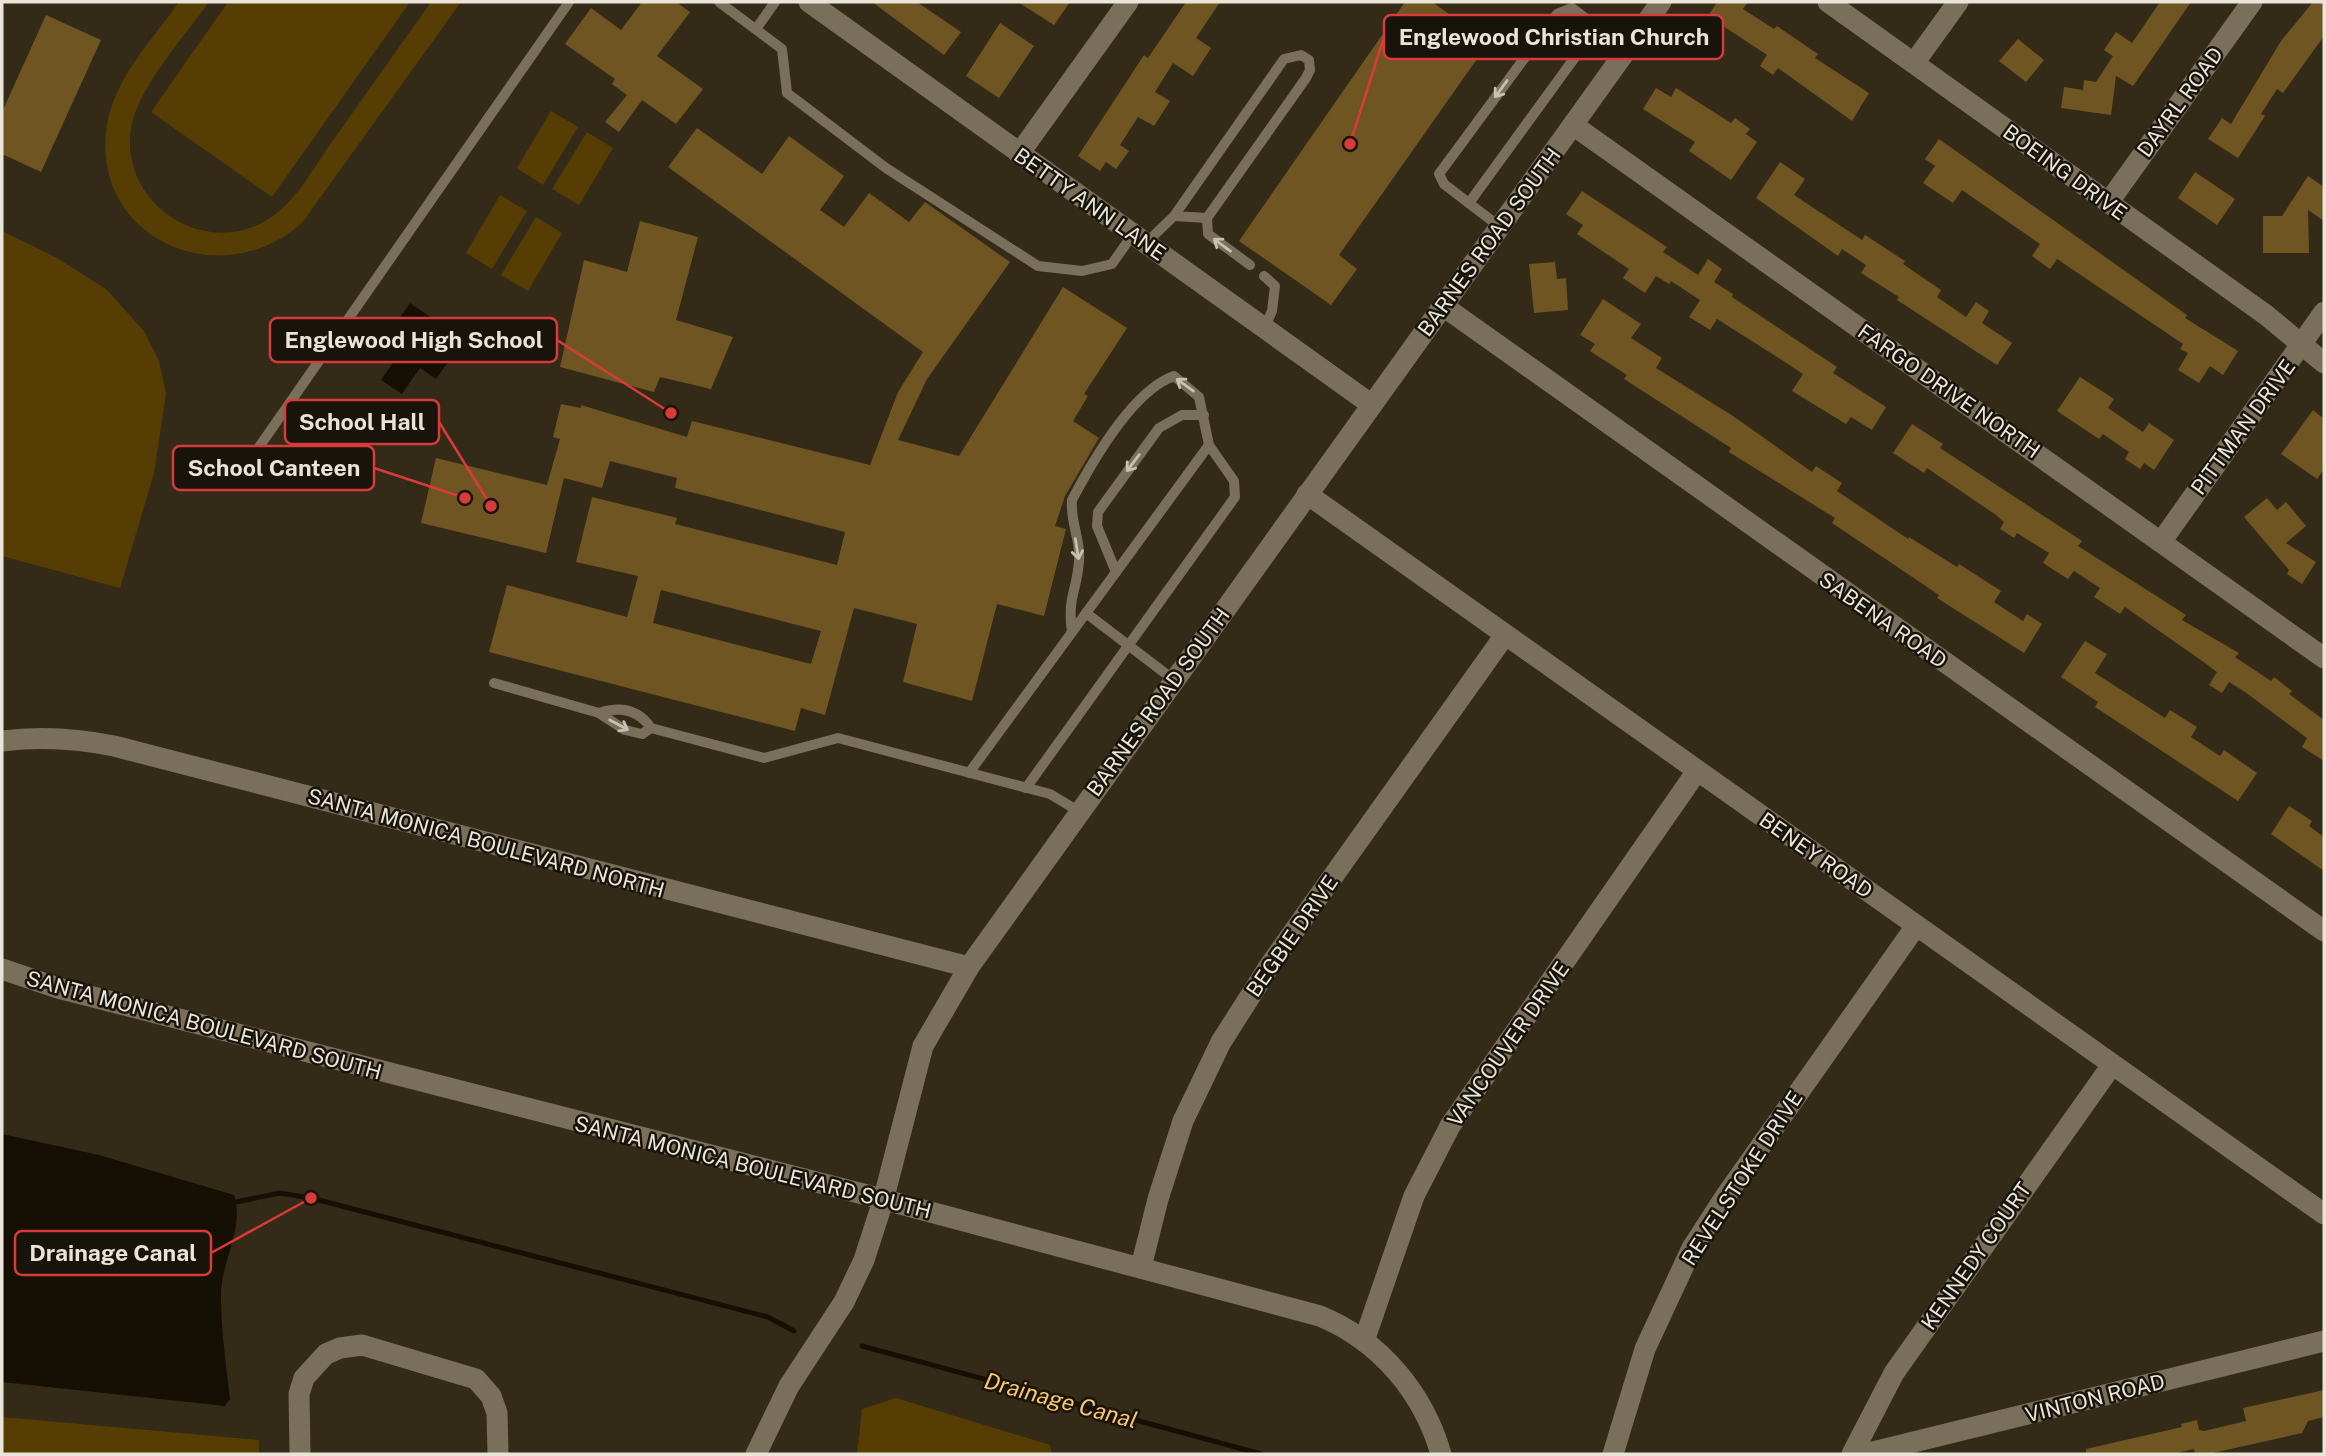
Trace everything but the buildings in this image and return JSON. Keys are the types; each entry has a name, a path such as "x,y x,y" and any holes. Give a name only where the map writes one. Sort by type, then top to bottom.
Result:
{"street":[{"name":"BETTY ANN LANE","path":"809,2 1372,405"},
{"path":"1019,154 1128,2"},
{"name":"BARNES ROAD SOUTH","path":"756,1454 789,1386 855,1281 883,1200 923,1046 969,967 1661,2"},
{"name":"BOEING DRIVE","path":"1828,2 2302,344 2324,363"},
{"path":"1914,63 1958,2"},
{"name":"DAYRL ROAD","path":"2108,203 2252,2"},
{"name":"FARGO DRIVE NORTH","path":"1573,125 2324,658"},
{"name":"SABENA ROAD","path":"1443,306 2324,931"},
{"name":"PITTMAN DRIVE","path":"2161,542 2324,312"},
{"name":"BENEY ROAD","path":"1307,494 2324,1214"},
{"name":"BEGBIE DRIVE","path":"1141,1267 1158,1199 1183,1121 1221,1042 1272,962 1505,635"},
{"name":"SANTA MONICA BOULEVARD NORTH","path":"2,741 38,737 81,739 114,746 969,967"},
{"name":"VANCOUVER DRIVE","path":"1364,1341 1414,1196 1450,1126 1697,771"},
{"name":"REVELSTOKE DRIVE","path":"1613,1454 1644,1349 1692,1248 1727,1194 1916,926"},
{"name":"SANTA MONICA BOULEVARD SOUTH","path":"2,969 71,992 883,1200 1320,1316 1364,1341 1387,1360 1416,1396 1441,1454"},
{"name":"KENNEDY COURT","path":"1852,1454 1894,1373 2112,1065"},
{"name":"VINTON ROAD","path":"1865,1454 2324,1341"},
{"path":"300,1454 299,1394 313,1365 326,1354 340,1348 362,1345 462,1373 485,1387 497,1413 498,1454"}],"lane":[{"path":"250,460 569,2"},
{"path":"719,2 782,49 787,93 886,168 1038,266 1082,271 1112,264 1140,239 1174,216 1284,59 1301,55 1309,61 1306,78 1207,218 1208,234 1250,265"},
{"path":"756,29 775,2"},
{"path":"1500,227 1444,184 1439,174 1557,14 1572,8 1627,49"},
{"path":"1469,203 1597,27"},
{"path":"1174,216 1207,218"},
{"path":"1264,276 1275,286 1272,311 1264,329"},
{"path":"1026,788 1236,497 1234,481 1209,446 1204,415 1194,391 1174,376 1145,392 1072,500 1071,513 1079,563 1068,607 1072,632"},
{"path":"1116,572 1097,526 1098,512 1159,428 1182,415 1204,415"},
{"path":"969,773 1209,446"},
{"path":"1086,613 1174,680"},
{"path":"494,682 598,713 625,730 642,734 651,728"},
{"path":"598,713 629,710 644,717 651,728 764,758 838,738 1050,794 1080,812"}],"shaded area":[{"path":"179,2 209,2 152,79 143,96 131,128 131,156 139,181 154,202 174,218 197,229 222,233 248,229 282,209 304,183 431,2 461,2 302,223 269,244 234,254 200,254 167,244 139,225 118,198 107,165 107,125 118,92 136,60"},
{"path":"228,2 410,2 272,197 151,112"},
{"path":"551,111 578,127 543,185 517,168"},
{"path":"587,132 613,148 579,205 552,189"},
{"path":"500,195 527,211 492,269 466,253"},
{"path":"536,217 562,233 528,291 501,275"},
{"path":"2,231 57,258 106,289 144,331 159,361 166,394 154,473 120,588 2,556"},
{"path":"410,303 464,340 436,379 420,368 402,394 381,380 399,354 383,342"},
{"path":"2,1134 99,1155 234,1195 237,1220 221,1295 230,1399 225,1406 2,1382"},
{"path":"896,1398 1050,1445 1052,1454 857,1454 862,1409"},
{"path":"2,1417 259,1440 259,1454 2,1454"}],"waterway":[{"name":"Drainage Canal","path":"236,1202 280,1193 311,1198 768,1317 794,1331"},
{"name":"Drainage Canal","path":"862,1346 1261,1454"}],"place":[{"name":"Englewood Christian Church","path":"1350,144"},
{"name":"Englewood High School","path":"671,413"},
{"name":"School Canteen","path":"465,498"},
{"name":"School Hall","path":"491,506"},
{"name":"Drainage Canal","path":"311,1198"}]}
